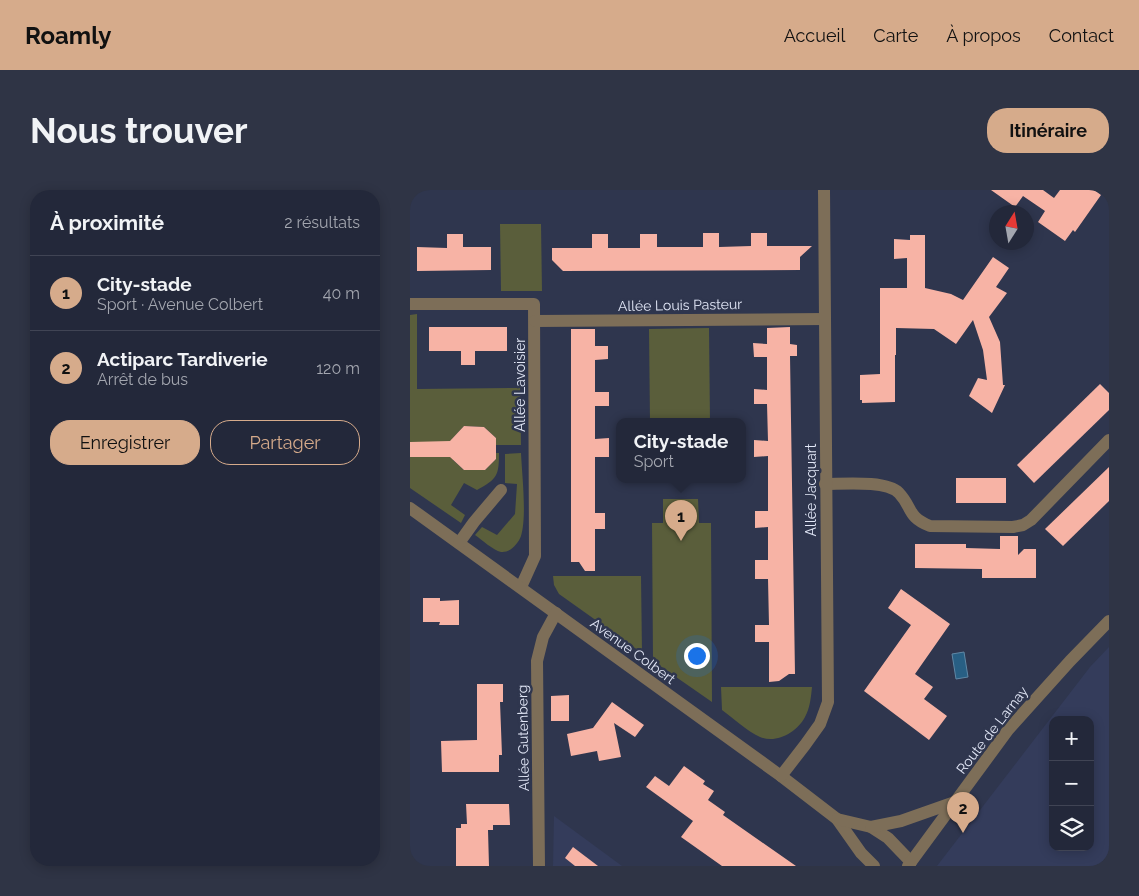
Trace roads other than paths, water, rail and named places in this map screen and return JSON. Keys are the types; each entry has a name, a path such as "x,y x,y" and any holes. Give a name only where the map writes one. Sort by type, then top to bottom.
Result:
{"street":[{"name":"Allée Jacquart","path":"780,776 820,724 828,702 824,190"},
{"name":"Allée Lavoisier","path":"410,304 534,304 535,556 521,587"},
{"name":"Allée Louis Pasteur","path":"535,321 825,319"},
{"path":"825,484 891,487 899,493 919,522 930,526 1013,527 1031,520 1109,440"},
{"path":"459,543 501,490"},
{"name":"Avenue Colbert","path":"410,508 837,819 861,852 874,866"},
{"name":"Allée Gutenberg","path":"539,866 537,661 543,637 556,613"},
{"name":"Route de Larnay","path":"909,864 1019,718 1064,667 1109,621"},
{"name":"Avenue Colbert","path":"871,827 901,821 954,802"},
{"name":"Avenue Colbert","path":"837,819 871,827 888,838 909,864"}],"place":[{"name":"City-stade","path":"681,541"},
{"name":"Actiparc Tardiverie","path":"963,833"}]}
